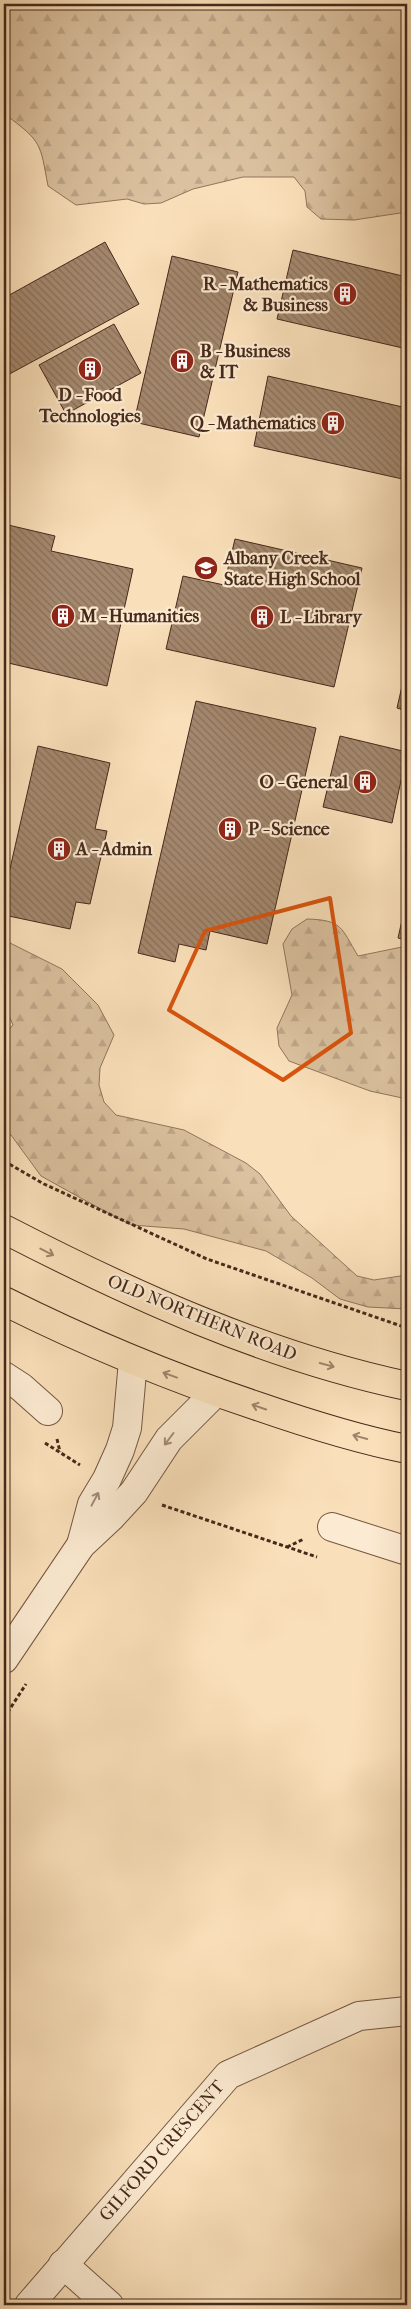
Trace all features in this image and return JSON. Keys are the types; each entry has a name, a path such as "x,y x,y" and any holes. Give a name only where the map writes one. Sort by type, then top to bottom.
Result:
{"highway":[{"name":"OLD NORTHERN ROAD","path":"4,1229 86,1271 179,1312 291,1355 407,1386"},
{"path":"4,1301 133,1361 216,1392 303,1422 407,1449"}],"street":[{"path":"80,1545 92,1504 117,1457 127,1428 133,1361"},
{"path":"4,1376 21,1387 48,1412"},
{"path":"4,1659 80,1545 111,1517 134,1492 173,1434 216,1392"},
{"path":"332,1527 407,1551"},
{"name":"GILFORD CRESCENT","path":"29,2305 228,2075 359,2016 407,2011"},
{"path":"63,2264 109,2305"}],"path":[{"path":"4,1161 44,1184 207,1259 407,1328"},
{"path":"155,1502 323,1558"}],"highlighted area":[{"path":"330,898 351,1033 283,1080 169,1010 205,931"}],"green space":[{"path":"4,4 407,4 407,212 354,220 321,219 307,207 305,191 294,177 243,177 193,189 161,203 144,204 127,199 76,205 48,186 38,144 27,131 4,112"},
{"path":"307,919 328,921 340,927 358,956 407,946 407,1099 370,1091 289,1061 279,1046 277,1028 292,995 283,944 292,929"},
{"path":"4,940 62,969 98,1005 114,1035 100,1068 99,1085 104,1102 116,1115 184,1130 246,1163 260,1174 291,1216 357,1276 374,1280 407,1275 407,1309 368,1307 340,1299 312,1278 266,1251 184,1229 132,1225 41,1176 11,1135 4,1133 4,1035 13,1025 4,1004"}],"building":[{"path":"105,242 139,304 4,377 4,298"},
{"name":"R - Mathematics & Business","path":"293,250 407,277 407,349 277,319"},
{"name":"B - Business & IT","path":"172,256 238,272 199,437 134,422"},
{"name":"D - Food Technologies","path":"114,324 141,373 66,414 39,365"},
{"name":"Q - Mathematics","path":"268,376 407,408 407,480 254,446"},
{"name":"M - Humanities","path":"4,524 55,536 51,551 133,569 107,686 4,662"},
{"name":"L - Library","path":"235,539 362,568 334,687 166,649 183,576 224,585"},
{"path":"407,664 407,711 397,708"},
{"name":"P - Science","path":"196,701 316,728 267,944 210,931 206,950 179,944 175,962 138,953"},
{"name":"O - General","path":"340,736 407,752 392,823 323,807"},
{"name":"A - Admin","path":"38,746 110,763 95,829 107,831 90,904 76,902 70,929 4,915 4,895"},
{"path":"407,898 407,940 398,938"}],"place":[{"name":"R - Mathematics & Business","path":"345,294"},
{"name":"B - Business & IT","path":"182,361"},
{"name":"D - Food Technologies","path":"90,369"},
{"name":"Q - Mathematics","path":"333,423"},
{"name":"Albany Creek State High School","path":"206,568"},
{"name":"M - Humanities","path":"63,616"},
{"name":"L - Library","path":"262,617"},
{"name":"O - General","path":"365,782"},
{"name":"P - Science","path":"230,829"},
{"name":"A - Admin","path":"59,849"}]}
